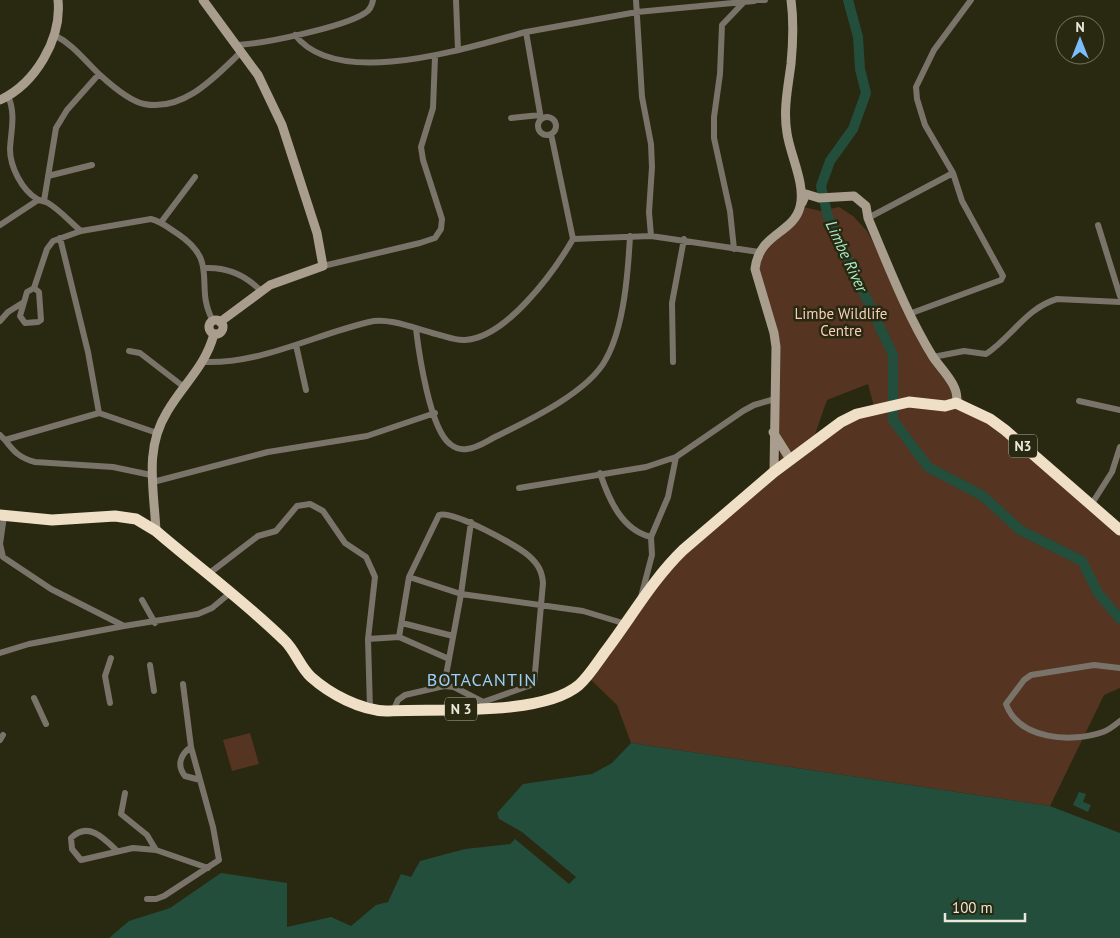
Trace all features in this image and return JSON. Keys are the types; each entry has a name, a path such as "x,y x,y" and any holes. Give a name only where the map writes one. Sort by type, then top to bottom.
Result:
{"highway":[{"name":"N 3","path":"2,515 52,520 115,516 136,519 156,531 285,641 310,676 333,693 370,709 393,711 495,708 548,700 578,686 626,624 664,568 774,472 841,422 875,410 908,402 945,406 956,403"},
{"name":"N3","path":"956,403 997,425 1120,530"}],"street":[{"path":"58,0 59,16 54,35 30,78 21,88 4,98 13,107 14,117 10,155 15,172 25,188 81,231"},
{"path":"203,0 258,75 282,125 317,232 323,266"},
{"path":"54,35 70,45 118,90 142,104 159,106 187,96 207,85 239,49 359,16 370,8 373,0"},
{"path":"456,0 458,50"},
{"path":"636,0 642,97 651,144 650,236"},
{"path":"295,34 302,44 319,54 340,59 369,62 435,57 526,32 637,12 765,0"},
{"path":"791,0 793,32 786,100 786,124 800,189 801,205"},
{"path":"909,314 1001,280 1003,276 962,201 953,173 925,126 917,99 916,87 934,50 970,0"},
{"path":"734,249 730,211 718,162 714,131 722,26 744,2"},
{"path":"526,32 541,117 539,129 543,133 551,134"},
{"path":"216,321 238,310 260,290 277,281 323,266 420,243 434,238 441,230 442,218 423,160 421,148 433,108 435,57"},
{"path":"0,225 41,200 48,176 56,128 67,110 99,74"},
{"path":"511,118 547,116 554,120 556,128 551,134"},
{"path":"204,362 238,360 376,321 467,340 493,329 526,303 552,272 573,239 551,134"},
{"path":"48,176 92,165"},
{"path":"868,218 953,173"},
{"path":"162,222 195,177"},
{"path":"774,472 775,340 755,269 759,252 767,241 791,222 806,194 818,198 854,196 866,206 868,218 909,314 957,393 956,403"},
{"path":"34,288 39,292 41,320 30,323 21,320 24,302 27,292 34,288 46,250 53,241 81,231 151,219 162,222 194,248 205,268 205,299 216,321 223,329 219,333 214,334 204,362 167,412 157,433 152,451 156,531"},
{"path":"1098,225 1120,296"},
{"path":"416,329 423,382 441,434 448,443 456,448 468,449 532,420 596,374 609,352 622,308 628,271 630,236"},
{"path":"573,239 650,236 684,239 759,252"},
{"path":"60,238 88,352 99,413"},
{"path":"673,362 672,303 684,239"},
{"path":"205,268 232,271 248,279 260,290"},
{"path":"933,356 964,351 986,354 1034,310 1046,302 1057,300 1120,302"},
{"path":"0,321 8,312 24,302"},
{"path":"296,345 306,390"},
{"path":"129,351 140,353 184,387"},
{"path":"519,488 600,473 646,467 676,457 743,411 754,405 775,399"},
{"path":"1079,401 1120,410"},
{"path":"157,433 99,413 2,437 13,451 23,459 113,467 152,478 268,452 367,436 435,413"},
{"path":"773,431 790,459"},
{"path":"1092,505 1112,472 1120,447"},
{"path":"640,601 643,581 652,555 651,537 668,497 676,457"},
{"path":"600,473 609,498 623,520 634,531 651,537"},
{"path":"207,575 258,536 276,531 293,508 303,504 315,506 329,516 345,543 366,557 375,577 368,639 370,709"},
{"path":"399,637 409,577 439,515 448,514 471,522 528,555 540,569 543,583 539,604 534,684 483,702"},
{"path":"2,515 0,544 3,557 51,589 124,626"},
{"path":"444,686 461,594 471,522"},
{"path":"409,577 461,594 539,604 583,612 626,624"},
{"path":"0,653 28,644 198,614 212,608 230,593"},
{"path":"142,600 155,623"},
{"path":"402,623 453,636"},
{"path":"368,639 399,637 449,659"},
{"path":"110,703 105,676 111,658"},
{"path":"150,665 154,691"},
{"path":"1120,668 1094,665 1031,675 1024,680 1006,704 1010,714 1021,724 1044,736 1069,736 1104,732 1120,722"},
{"path":"146,899 156,899 164,896 219,860 218,848 191,746 183,684"},
{"path":"393,711 398,700 405,695 444,686 454,687 495,708"},
{"path":"34,698 46,724"},
{"path":"191,746 181,758 182,772 185,776 200,780"},
{"path":"125,793 120,811 121,814 146,835 156,850"},
{"path":"116,851 94,832 85,832 71,838 72,849 81,860 133,848 156,850 208,868"}],"green space":[{"name":"Limbe Wildlife Centre","path":"804,207 820,211 839,207 853,216 867,231 938,361 963,399 961,410 990,422 1120,531 1120,688 1104,695 1050,806 631,743 617,705 588,677 666,568 781,465 776,400 778,341 757,259","holes":["868,384 875,410 812,443 827,400"]},
{"path":"250,733 259,764 232,771 223,740"}],"shaded area":[{"path":"631,743 1050,806 1120,833 1120,938 109,938 129,921 170,908 221,873 287,883 287,927 331,917 351,926 376,905 388,902 401,874 411,877 420,861 465,849 510,844 522,832 499,819 497,813 523,784 592,774 612,763"},
{"path":"1079,792 1086,794 1083,802 1091,805 1088,812 1073,805"}],"pier":[{"path":"522,832 576,877 569,884 515,839"}],"waterway":[{"name":"Limbe River","path":"848,0 858,37 860,69 866,93 853,129 830,161 821,186 828,217 893,355 893,420 928,467 983,496 1020,530 1082,561 1098,593 1120,619"}],"district":[{"name":"BOTACANTIN","path":"482,679"}]}
